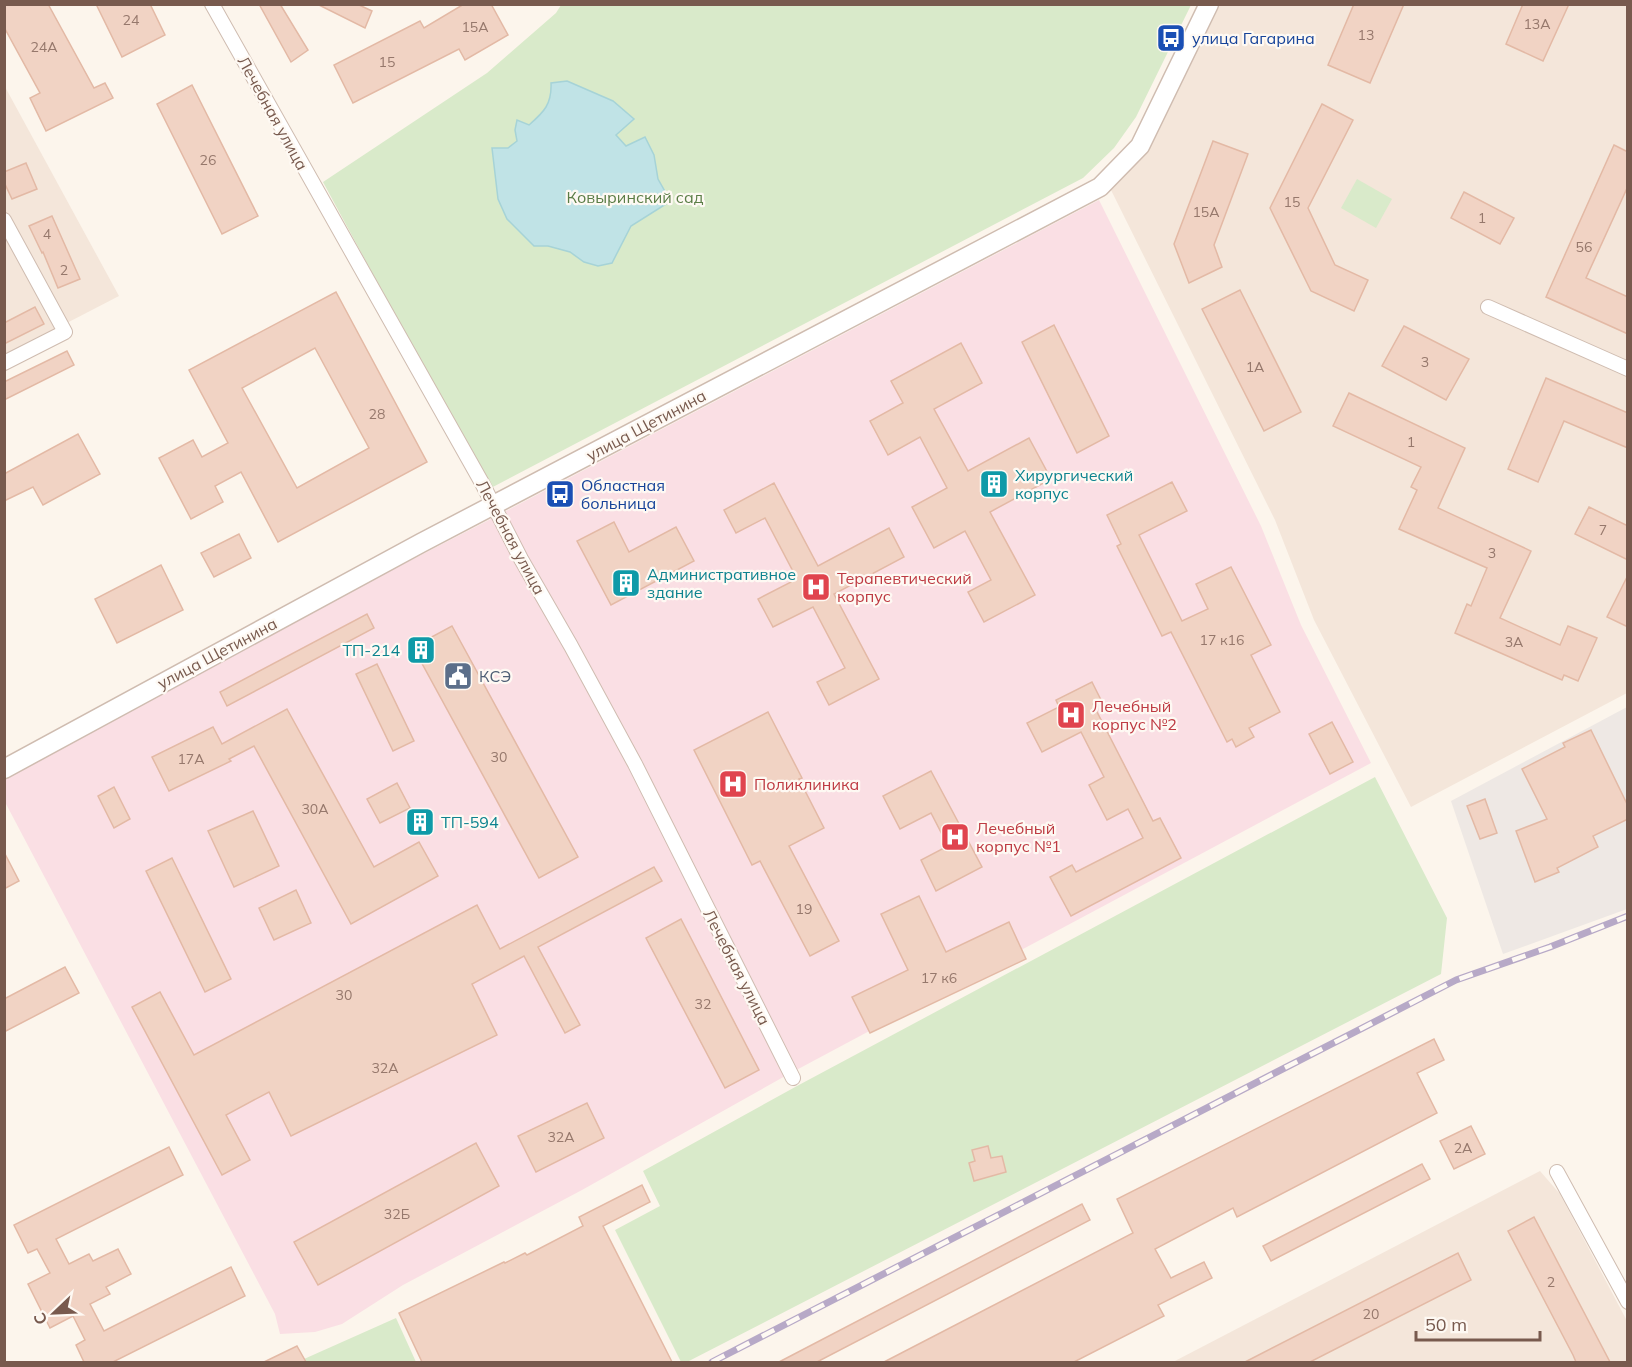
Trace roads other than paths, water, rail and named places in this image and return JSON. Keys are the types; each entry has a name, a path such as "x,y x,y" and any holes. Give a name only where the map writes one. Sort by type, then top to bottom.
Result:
{"street":[{"name":"Лечебная улица","path":"212,4 493,505 635,764 793,1078"},
{"name":"улица Щетинина","path":"4,769 493,505 1101,187 1140,146 1209,4"},
{"path":"4,220 65,332 4,363"},
{"path":"1488,307 1628,369"},
{"path":"1557,1172 1628,1302"}],"water":[{"path":"567,81 613,101 634,119 616,135 626,146 645,137 654,155 658,179 667,195 666,204 631,226 612,263 598,266 584,262 570,252 548,246 534,246 507,219 498,199 492,148 508,148 517,141 515,130 517,120 529,125 546,107 550,97 551,83"}],"railway":[{"path":"712,1362 1456,980 1550,947 1628,916"}],"place":[{"name":"улица Гагарина","path":"1171,38"},
{"name":"Хирургический корпус","path":"994,484"},
{"name":"Областная больница","path":"560,494"},
{"name":"Административное здание","path":"626,583"},
{"name":"Терапевтический корпус","path":"816,587"},
{"name":"ТП-214","path":"421,650"},
{"name":"КСЭ","path":"458,676"},
{"name":"Лечебный корпус №2","path":"1071,715"},
{"name":"Поликлиника","path":"733,784"},
{"name":"ТП-594","path":"420,822"},
{"name":"Лечебный корпус №1","path":"955,837"}],"park label":[{"name":"Ковыринский сад","path":"635,197"}]}
